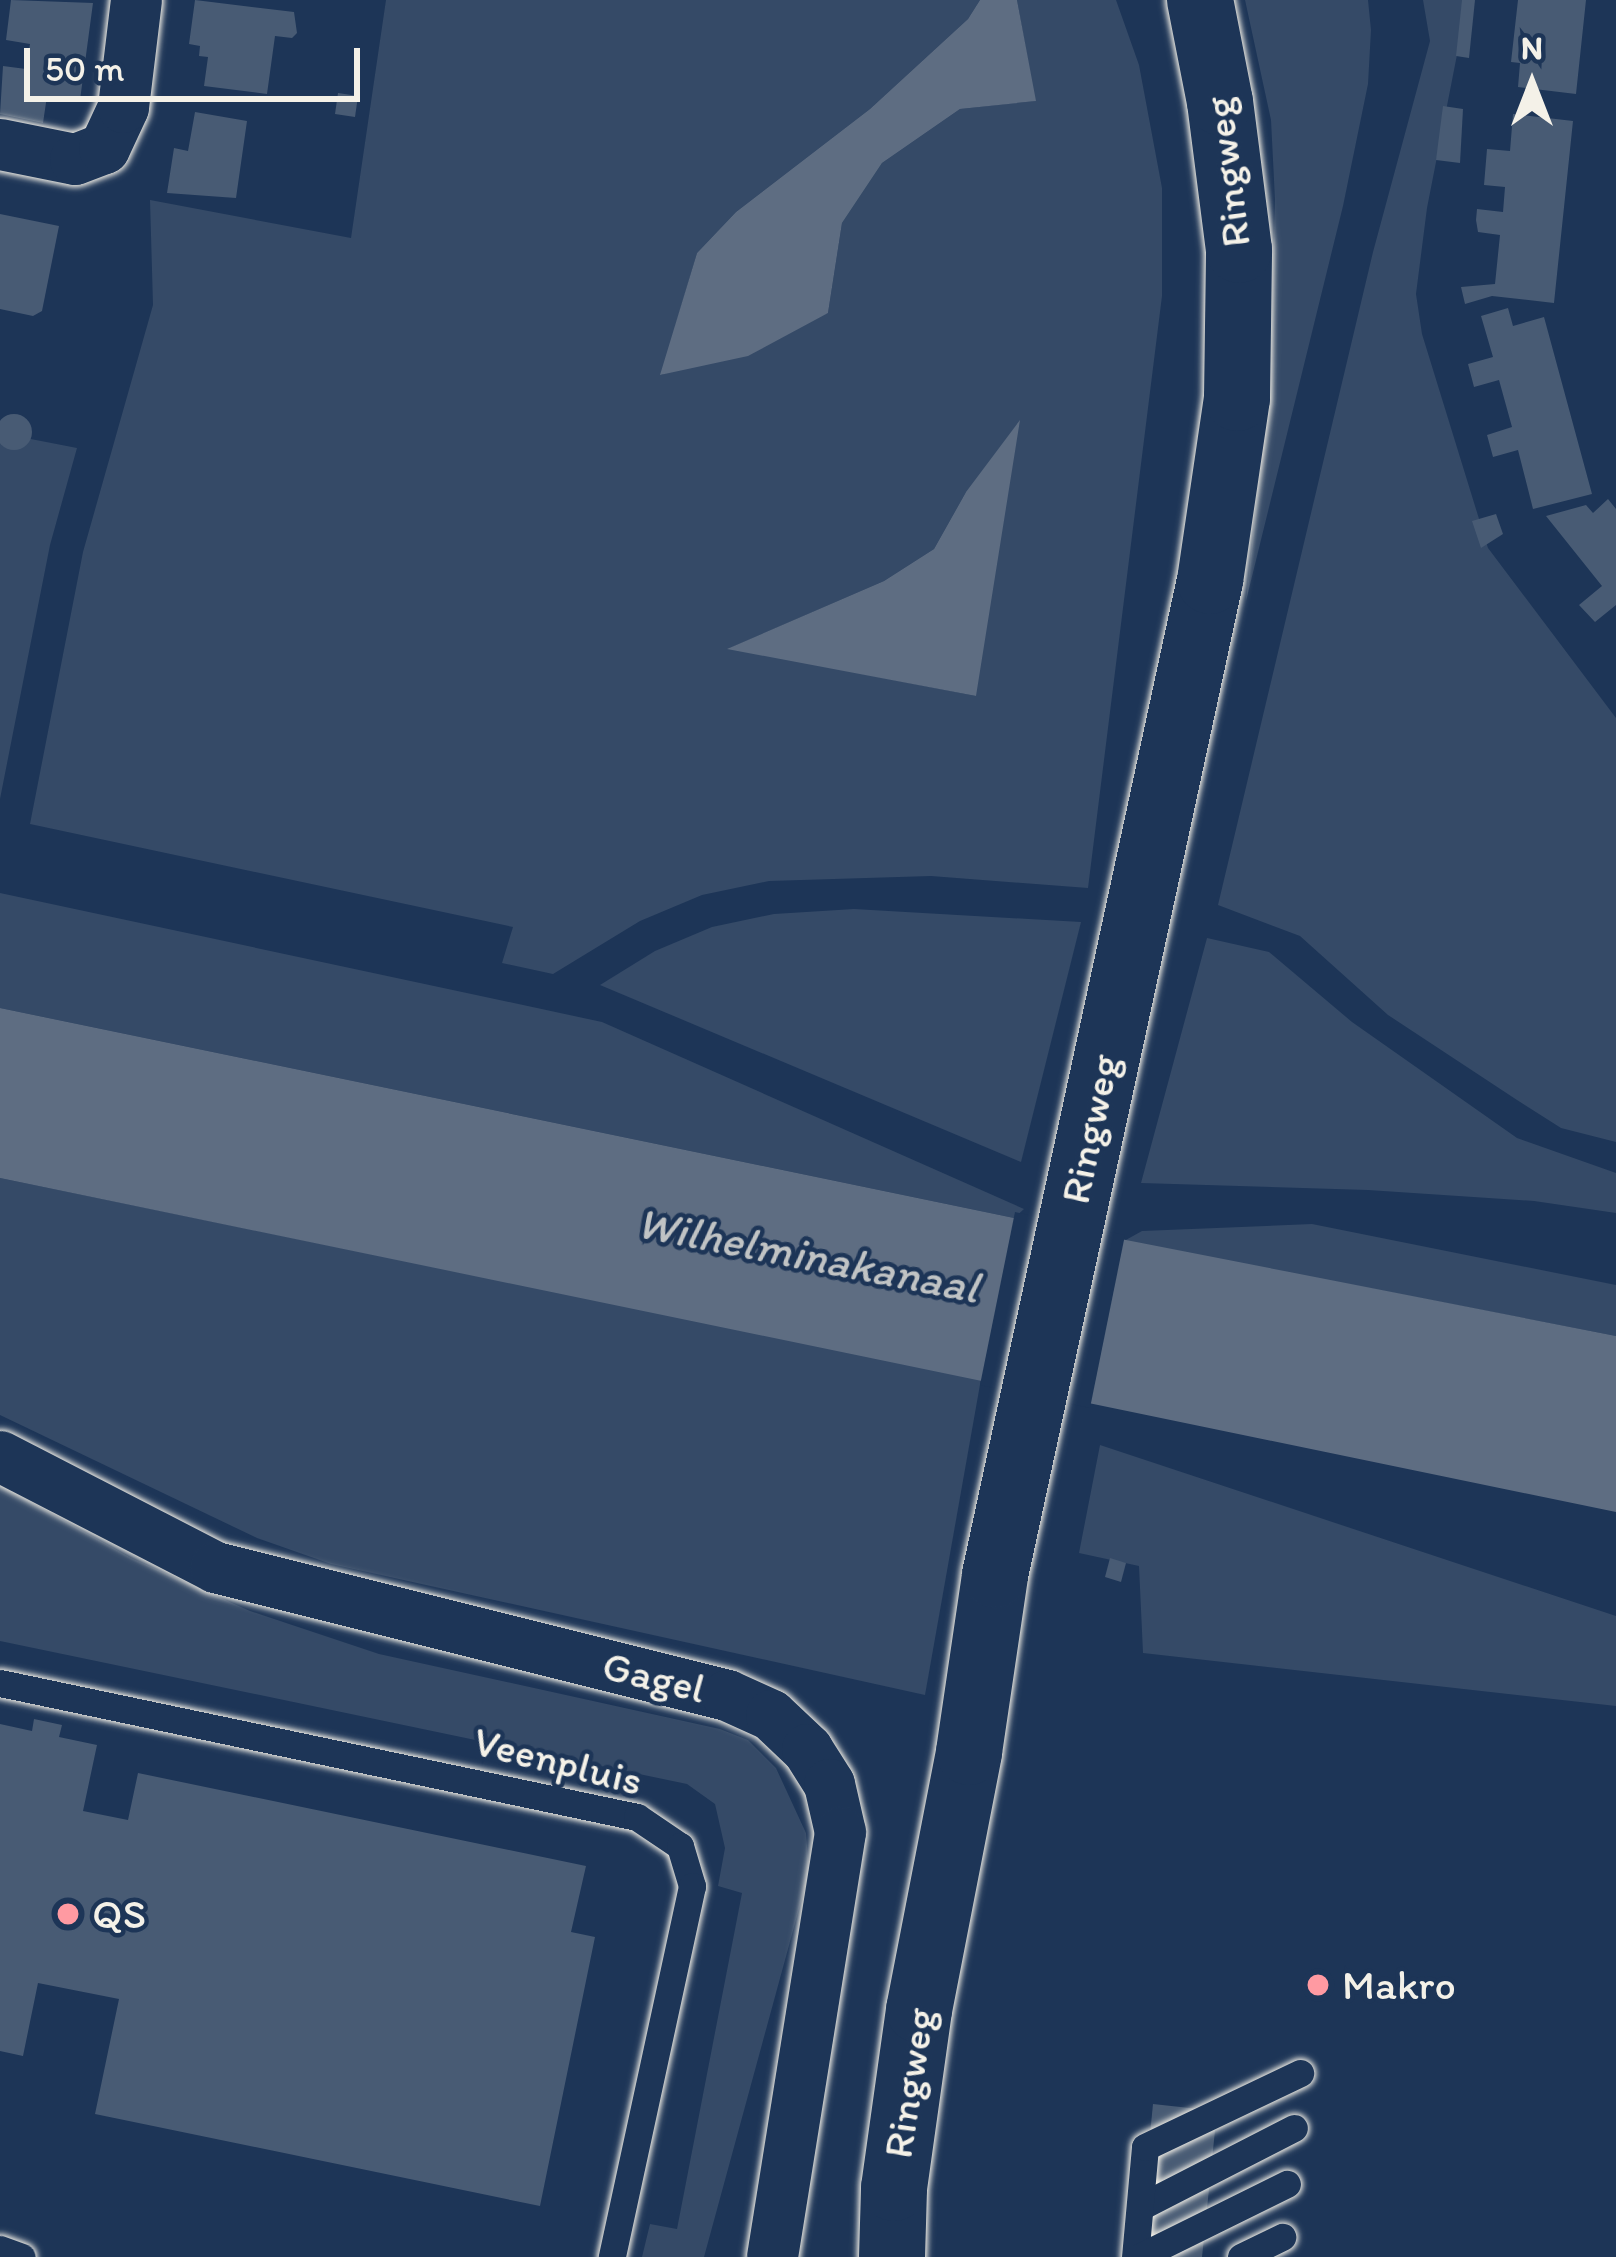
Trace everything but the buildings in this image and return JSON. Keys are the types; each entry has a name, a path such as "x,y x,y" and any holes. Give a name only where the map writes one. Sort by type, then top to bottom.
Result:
{"main road":[{"name":"Ringweg","path":"892,2257 894,2188 919,2010 1004,1538 1210,581 1237,398 1239,250 1220,102 1200,0"}],"street":[{"path":"0,144 75,159 104,148 123,107 136,0"},
{"name":"Gagel","path":"0,1456 215,1567 727,1695 771,1715 807,1749 829,1784 840,1832 772,2257"}],"lane":[{"name":"Veenpluis","path":"0,1683 637,1817 680,1846 692,1886 612,2257"},
{"path":"1287,2184 1137,2257 1145,2147 1300,2073"},
{"path":"1139,2207 1294,2128"},
{"path":"1241,2257 1282,2237"},
{"path":"0,2249 22,2257"}],"shaded area":[{"path":"386,0 980,0 968,19 870,109 736,212 697,253 661,375 828,313 842,223 882,163 960,109 1035,101 1017,0 1116,0 1139,65 1162,188 1162,296 1088,888 931,876 769,881 702,895 640,921 553,974 502,963 513,927 30,824 83,552 153,305 150,200 351,238","holes":["966,492 976,696 730,648 884,581 934,549"]},
{"path":"1245,0 1368,0 1371,30 1368,84 1343,206 1246,601 1271,362 1275,200 1271,120"},
{"path":"1423,0 1464,0 1464,19 1427,208 1416,294 1422,334 1488,548 1616,718 1616,1142 1561,1128 1388,1015 1300,936 1218,905 1373,252 1430,41"},
{"path":"0,433 77,448 50,545 0,799"},
{"path":"0,893 602,1022 1024,1209 1014,1218 0,1008"},
{"path":"854,909 1081,922 1021,1162 600,985 655,951 712,927 774,914"},
{"path":"1207,938 1269,952 1352,1022 1517,1138 1616,1173 1616,1213 1534,1201 1368,1190 1141,1183"},
{"path":"0,1178 981,1379 925,1695 331,1564 257,1538 0,1415"},
{"path":"1312,1224 1616,1285 1616,1336 1124,1241 1142,1231"},
{"path":"1100,1445 1616,1616 1616,1706 1143,1653 1139,1566 1079,1553"},
{"path":"0,1485 131,1558 250,1611 379,1654 720,1729 748,1740 776,1768 806,1833 809,1872 704,2257 642,2257 650,2224 677,2229 742,1893 718,1886 725,1848 715,1804 687,1784 0,1641"}],"water":[{"path":"980,0 1017,0 1036,101 960,109 882,163 842,223 828,313 748,356 660,375 697,253 736,212 870,109 968,19"},
{"path":"1020,420 976,696 727,649 884,581 934,549 966,492"},
{"name":"Wilhelminakanaal","path":"0,1008 1014,1218 1616,1336 1616,1512 0,1178"}],"pier":[{"path":"1015,1212 1125,1235 1090,1408 980,1385"}],"place":[{"name":"QS","path":"68,1914"},
{"name":"Makro","path":"1318,1985"}]}
